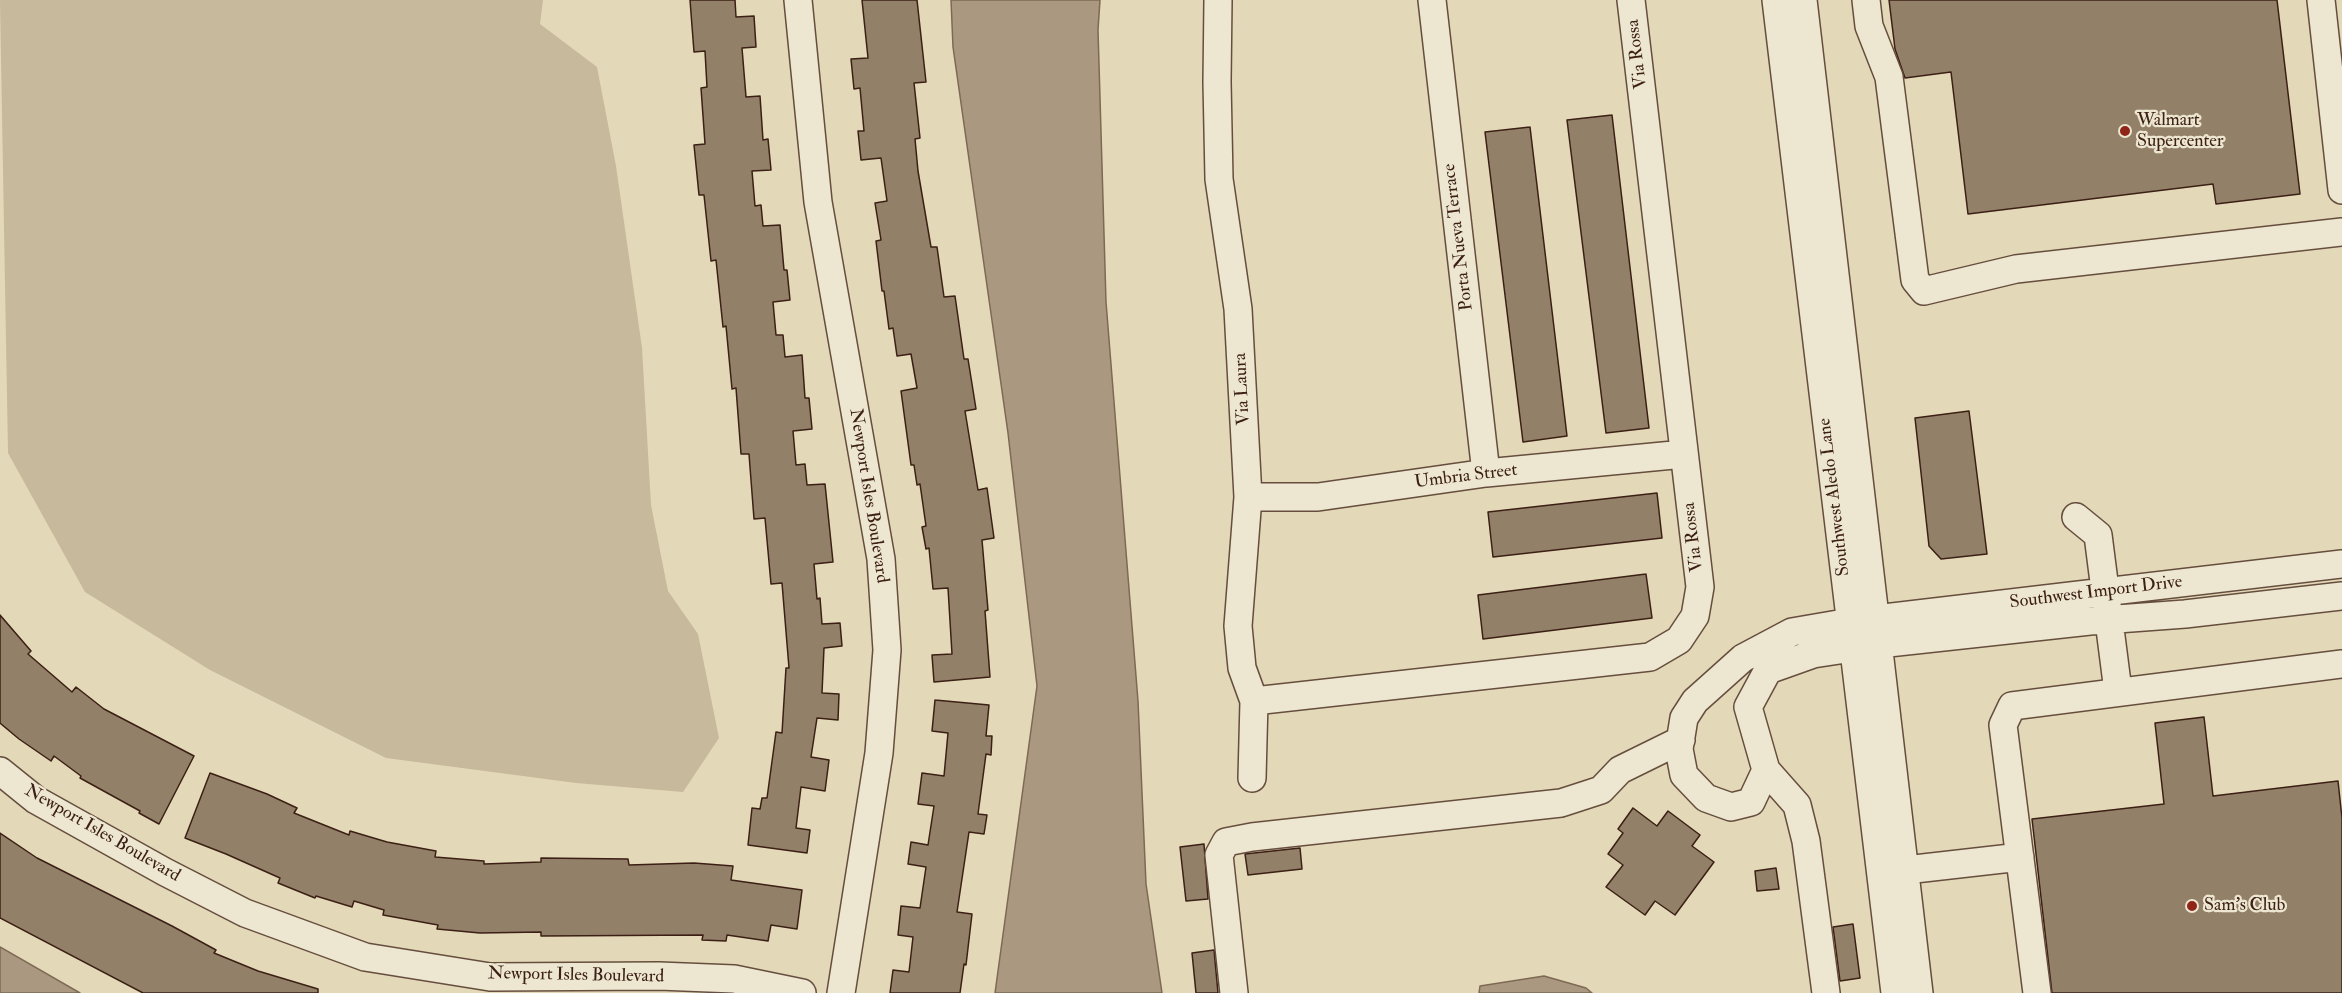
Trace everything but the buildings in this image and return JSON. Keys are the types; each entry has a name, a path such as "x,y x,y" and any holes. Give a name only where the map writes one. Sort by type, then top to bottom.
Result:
{"street":[{"name":"Newport Isles Boulevard","path":"798,0 818,202 882,559 887,650 879,753 842,993"},
{"name":"Via Laura","path":"1218,0 1219,179 1238,309 1248,497 1239,626 1242,668 1254,701 1252,778"},
{"name":"Porta Nueva Terrace","path":"1432,0 1486,473"},
{"name":"Via Rossa","path":"1254,701 1650,657 1679,640 1695,616 1700,587 1631,0"},
{"name":"Southwest Aledo Lane","path":"1776,0 1865,633"},
{"name":"Southwest Aledo Lane","path":"1803,0 1865,633 1893,872 1919,993"},
{"path":"1866,0 1869,26 1889,77 1916,280 1924,291 2016,269 2342,232"},
{"path":"2320,0 2342,190"},
{"name":"Umbria Street","path":"1248,497 1318,497 1486,473 1684,454"},
{"path":"2076,517 2098,535 2118,691"},
{"name":"Southwest Import Drive","path":"1865,633 2108,606 2342,564"},
{"name":"Southwest Import Drive","path":"2108,606 2185,614 2342,596"},
{"path":"1766,770 1751,802 1731,807 1706,798 1684,775 1679,749 1684,718 1695,701 1743,658 1792,632 1865,633"},
{"path":"1826,993 1806,841 1797,806 1766,770 1748,707 1768,670 1865,633"},
{"path":"2037,993 2003,725 2012,706 2342,664"},
{"path":"1717,682 1750,704"},
{"path":"1234,993 1219,855 1226,842 1252,837 1561,803 1601,790 1620,770 1681,740"},
{"name":"Newport Isles Boulevard","path":"0,771 36,800 165,872 245,913 365,957 489,985 659,976 734,980 802,993"},
{"path":"1893,872 2020,857"},
{"name":"Southwest Aledo Lane","path":"1893,872 1895,993"}],"shaded area":[{"path":"0,0 543,0 540,24 597,67 616,166 642,348 651,505 668,591 698,634 719,738 683,792 576,783 386,758 210,670 85,592 8,453"},
{"path":"951,0 1100,0 1098,30 1106,302 1138,701 1146,884 1162,993 995,993 1037,686 1008,433 953,47"},
{"path":"0,947 80,993 0,993"},
{"path":"1544,976 1586,988 1592,993 1479,993 1480,986"}],"place":[{"name":"Walmart Supercenter","path":"2125,131"},
{"name":"Sam's Club","path":"2192,906"}]}
